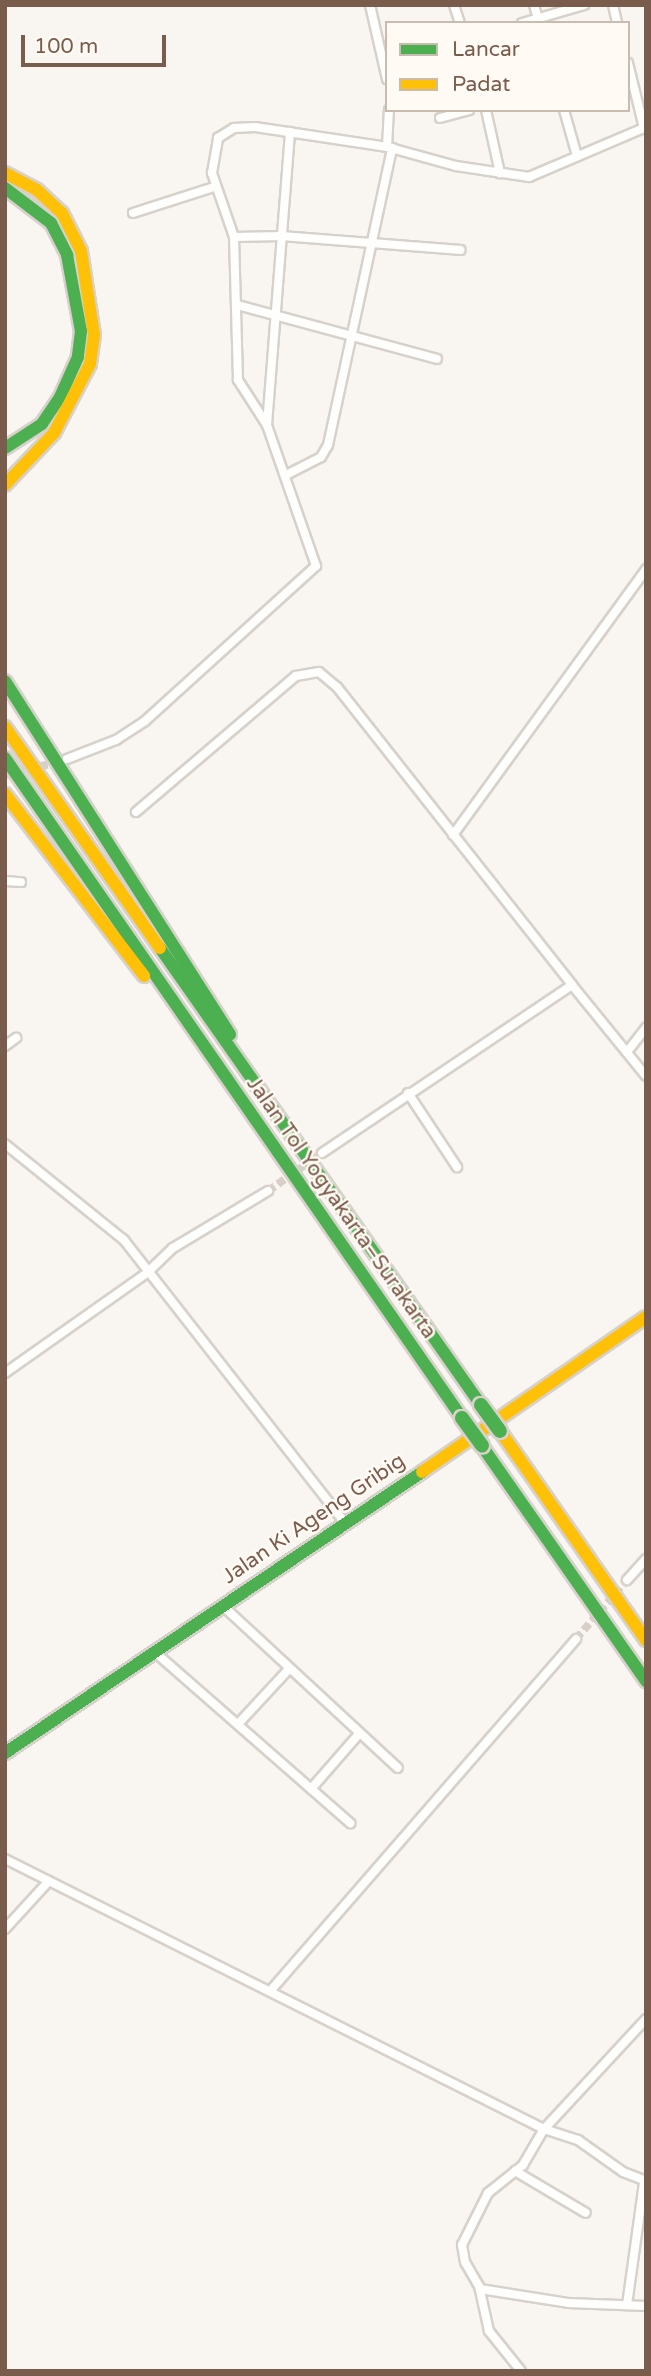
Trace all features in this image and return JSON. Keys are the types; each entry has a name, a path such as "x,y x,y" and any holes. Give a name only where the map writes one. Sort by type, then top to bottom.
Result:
{"main road":[{"path":"5,173 37,190 62,213 81,251 90,288 94,335 90,364 61,422 5,485"},
{"path":"5,188 51,223 67,255 77,291 81,331 78,357 60,397 42,424 5,448"},
{"path":"5,681 347,1219"},
{"name":"Jalan Tol Yogyakarta–Surakarta","path":"5,727 347,1219 646,1640"},
{"name":"Jalan Tol Yogyakarta–Surakarta","path":"5,758 646,1681"},
{"path":"5,794 249,1113"},
{"name":"Jalan Ki Ageng Gribig","path":"5,1753 158,1654 223,1606 646,1317"}],"street":[{"path":"370,5 385,58"},
{"path":"534,5 538,20 584,5"},
{"path":"67,759 116,740 145,721 314,570 315,556 267,425 238,380 234,237 215,187 213,149 223,133 246,126 389,147 500,173 535,176 645,127 630,71"},
{"path":"286,475 325,452 372,244 389,147 389,112"},
{"path":"440,118 462,112"},
{"path":"486,112 500,173"},
{"path":"565,112 578,156"},
{"path":"267,425 289,132"},
{"path":"133,213 215,187"},
{"path":"234,237 282,236 460,250"},
{"path":"237,305 437,359"},
{"path":"453,835 646,569"},
{"path":"136,812 296,676 311,671 337,687 646,1076"},
{"path":"5,881 21,881"},
{"path":"322,1153 572,985"},
{"path":"627,1052 646,1028"},
{"path":"5,1046 16,1038"},
{"path":"408,1093 457,1167"},
{"path":"5,1144 112,1229 345,1523"},
{"path":"5,1373 147,1273 182,1242 268,1191"},
{"path":"627,1580 646,1559"},
{"path":"223,1606 288,1670 398,1768"},
{"path":"271,1990 576,1639"},
{"path":"158,1654 350,1823"},
{"path":"237,1724 288,1670"},
{"path":"311,1789 359,1734"},
{"path":"5,1859 544,2129 578,2140 645,2182 627,2305"},
{"path":"5,1929 49,1881"},
{"path":"521,2371 489,2331 480,2289 462,2256 462,2240 491,2188 528,2159 544,2129 646,2019"},
{"path":"515,2171 586,2213"},
{"path":"480,2289 568,2303 646,2306"}],"tunnel":[{"path":"5,775 58,762"},
{"path":"268,1191 322,1153"},
{"path":"576,1639 627,1580"}],"traffic: fast":[{"path":"5,188 51,223 67,255 81,331 78,357 60,397 42,424 5,448"},
{"path":"5,681 230,1034"},
{"path":"5,758 462,1418"},
{"path":"160,948 481,1405"},
{"path":"481,1405 500,1431"},
{"path":"462,1418 482,1446"},
{"path":"482,1446 646,1681"},
{"path":"5,1753 422,1472"}],"traffic: slow":[{"path":"5,173 37,190 62,213 81,251 94,335 90,364 54,433 5,485"},
{"path":"5,727 160,948"},
{"path":"5,794 144,976"},
{"path":"422,1472 646,1317"},
{"path":"500,1431 646,1640"}]}
